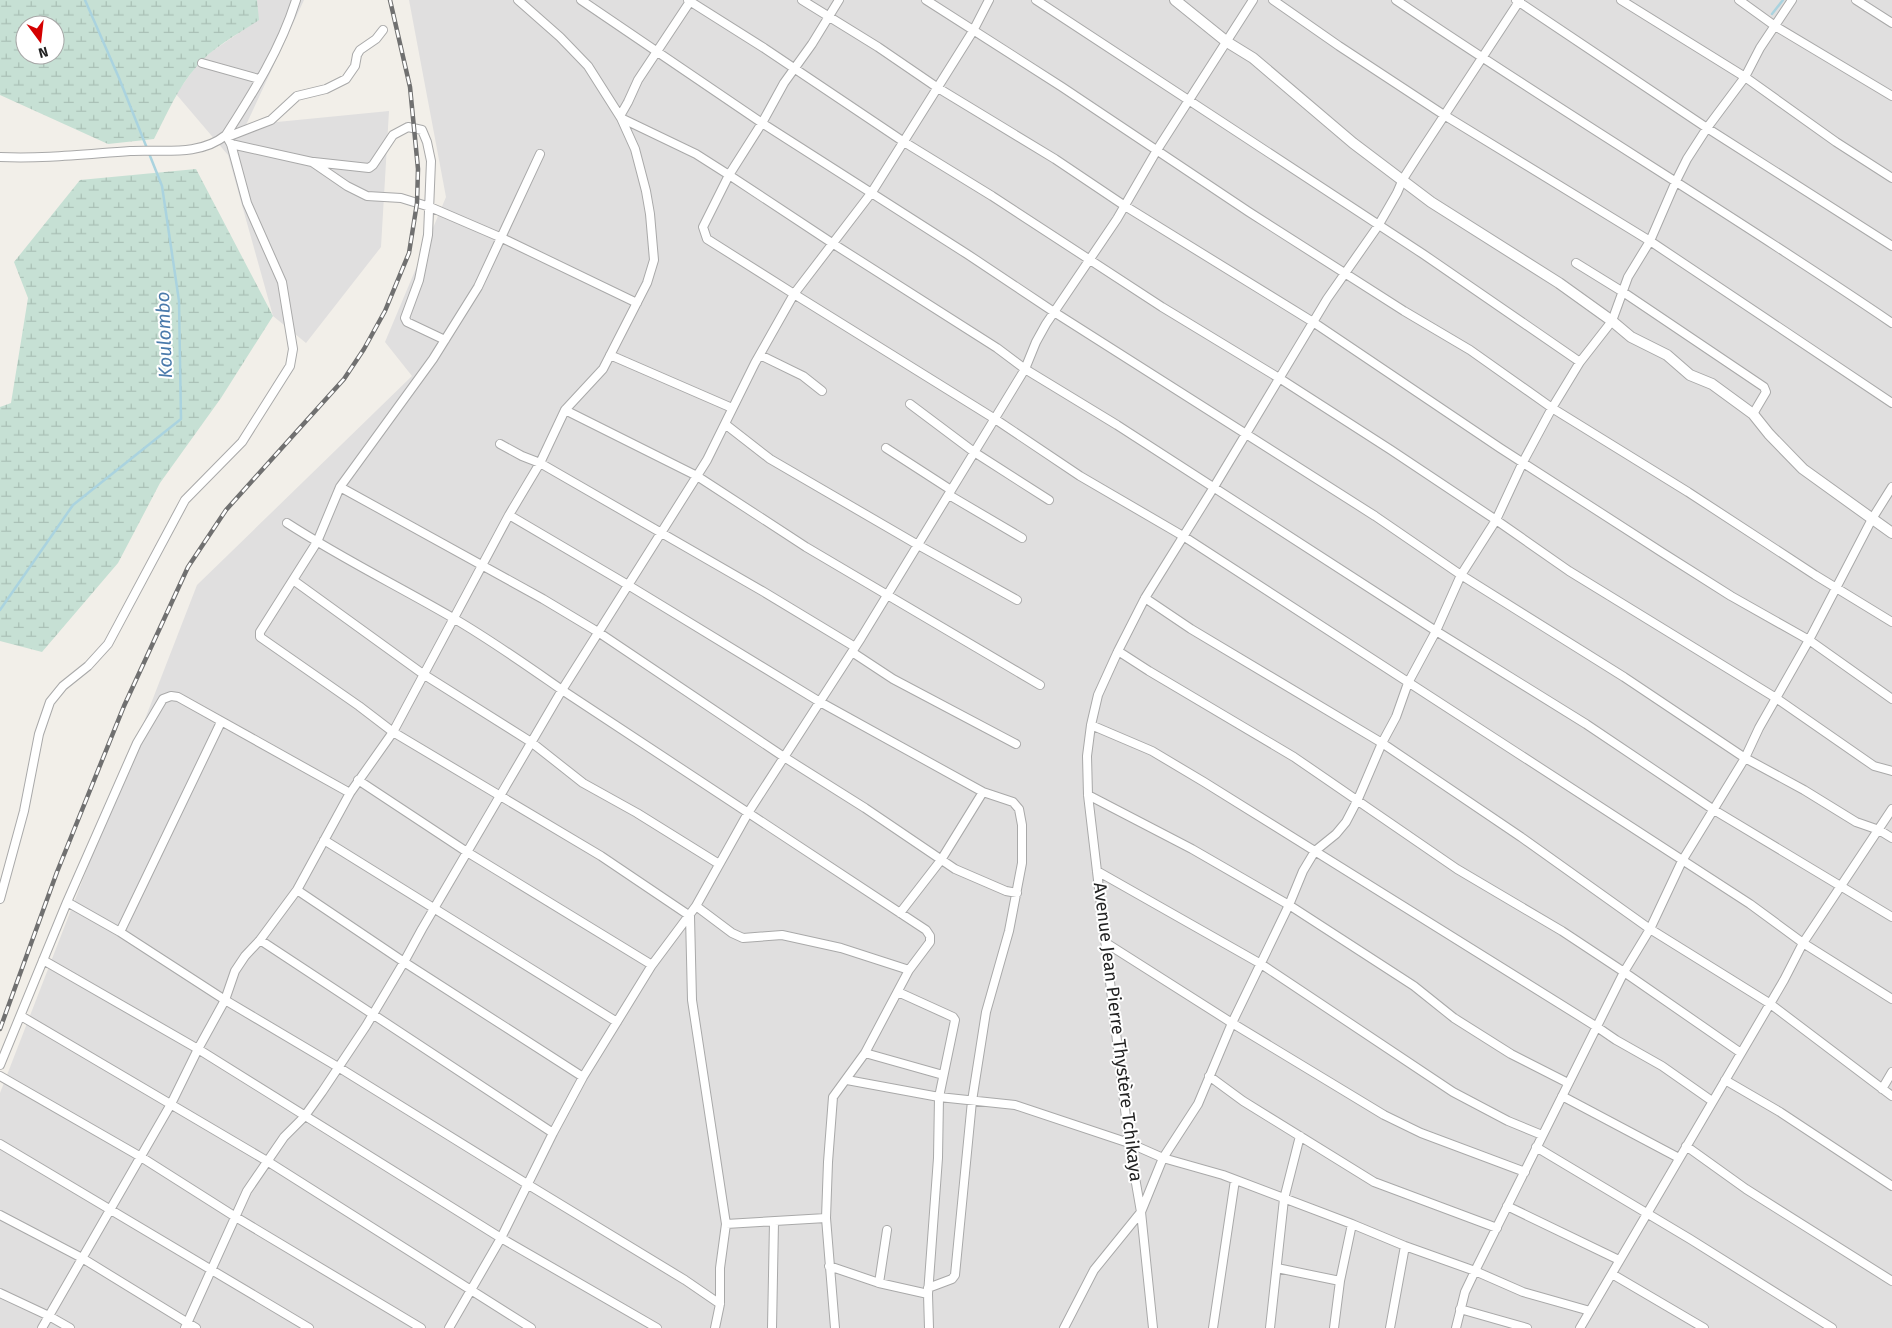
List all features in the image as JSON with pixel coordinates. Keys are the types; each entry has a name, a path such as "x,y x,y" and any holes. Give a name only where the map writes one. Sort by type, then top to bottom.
{"street":[{"path":"0,899 24,810 39,734 50,702 63,686 88,666 108,644 185,500 242,442 290,366 293,348 282,282 248,204 228,139 282,38 296,0"},
{"path":"580,0 762,123 872,192 1054,312 1375,516 1461,575 1624,677 1745,758 1804,790 1856,822 1879,830 1892,838"},
{"path":"620,117 638,80 690,0 796,68 904,142 1162,307 1279,378 1496,520 1569,571 1776,698 1874,766 1892,771"},
{"path":"802,0 1125,206 1313,322 1523,462 1731,596 1809,640 1892,699"},
{"path":"839,0 796,68 784,83 762,123 729,175 706,221 704,232 707,239 995,419 1080,476 1183,536 1750,904 1803,943 1892,999"},
{"path":"926,0 1345,273 1470,350 1552,408 1892,622"},
{"path":"186,1325 247,1191 284,1138 304,1116 372,1015 562,690 707,460 732,408 794,294 872,192 973,31 989,0"},
{"path":"1036,0 1523,321 1580,362"},
{"path":"1175,0 1227,42 1253,58 1353,143 1431,202 1510,251 1612,321 1630,337 1667,355 1690,374 1712,384 1753,414 1769,434 1803,469 1892,533"},
{"path":"449,1328 469,1290 501,1238 526,1184 583,1077 652,965 690,916 748,813 854,649 1025,370 1036,342 1054,312 1091,260 1157,150 1253,0"},
{"path":"1273,0 1444,115 1650,241 1892,403"},
{"path":"1396,0 1481,58 1676,181 1892,323"},
{"path":"1621,0 1745,77 1836,142 1892,178"},
{"path":"1739,0 1775,26 1892,96"},
{"path":"1064,1328 1094,1270 1141,1212 1163,1158 1198,1104 1232,1023 1289,905 1303,871 1316,851 1336,834 1346,822 1396,717 1408,683 1436,631 1461,575 1496,520 1523,462 1552,408 1580,362 1612,321 1628,277 1650,241 1676,181 1707,128 1745,77 1760,48 1792,0"},
{"path":"1856,0 1892,23"},
{"path":"42,1328 171,1104 225,1000 235,971 244,956 260,940 297,890 350,793 393,732 509,515 540,463 565,410 596,378 610,355 646,283 654,260 650,214 635,149 620,117 588,66 523,1"},
{"path":"1518,1 1707,128 1892,246"},
{"name":"Avenue Jean Pierre Thystère Tchikaya","path":"1153,1328 1141,1212 1129,1143 1088,795 1090,725 1098,695 1145,598 1313,322 1378,226 1397,193 1402,179 1518,1"},
{"path":"0,157 183,150 206,146 228,139 271,120 297,96 326,89 346,79 355,66 360,50 376,39 383,30"},
{"path":"202,63 259,79"},
{"path":"620,117 696,154 997,348 1025,370 1214,487 1436,631 1586,724 1714,810 1892,917"},
{"path":"228,139 312,162 369,168 393,135 408,127 422,130 431,161 428,235 419,280 406,320 445,340"},
{"path":"540,154 478,287 445,340 340,487 316,542 260,632 260,637 393,732 601,856 690,916"},
{"path":"312,162 347,186 367,196 401,198 430,207 502,238 637,303"},
{"path":"1576,263 1623,292 1764,387 1766,392 1753,414"},
{"path":"610,355 732,408"},
{"path":"760,355 803,376 822,391"},
{"path":"910,404 974,452 1049,500"},
{"path":"565,410 697,476 806,547 1040,685"},
{"path":"725,424 770,459 1017,600"},
{"path":"500,444 540,463 764,592 854,649 893,679 1016,744"},
{"path":"886,448 1022,538"},
{"path":"340,487 543,599 598,632 955,869 982,882 1017,893"},
{"path":"1456,1328 1465,1292 1624,972 1650,929 1682,861 1745,758 1759,728 1809,640 1872,519 1892,487"},
{"path":"509,515 820,702 983,792 1013,802 1019,809 1022,825 1022,863 1008,931 986,1012 972,1101 955,1275 952,1279 928,1291 879,1283 829,1266"},
{"path":"287,523 316,542 454,618 509,653 926,930 930,936 930,942 908,970 866,1053 833,1098 826,1218 835,1328"},
{"path":"293,580 423,674 531,742 583,782 719,864"},
{"path":"1145,598 1191,629 1382,743 1521,837 1650,929 1769,1004 1892,1096"},
{"path":"1118,651 1294,757 1358,799 1457,869 1562,931 1741,1053"},
{"path":"0,1065 67,902 136,743 163,699 174,695 350,793"},
{"path":"120,932 221,722"},
{"path":"1090,725 1152,751 1316,851 1616,1040 1662,1066 1712,1101"},
{"path":"358,780 467,852 652,965"},
{"path":"900,913 941,860 983,792"},
{"path":"1088,795 1192,849 1289,905 1414,986 1454,1018 1511,1054 1568,1083"},
{"path":"1580,1328 1803,943 1892,808"},
{"path":"324,840 617,1022"},
{"path":"1097,871 1261,964 1453,1092 1508,1121 1542,1134"},
{"path":"297,890 404,962 583,1077"},
{"path":"67,902 120,932 225,1000 338,1067 685,1280 720,1304"},
{"path":"696,906 743,938 782,935 841,948 908,970"},
{"path":"690,916 692,1000 726,1224 720,1268 720,1304 715,1328"},
{"path":"260,940 553,1133"},
{"path":"1106,942 1232,1023 1384,1115 1421,1133 1525,1172"},
{"path":"43,960 198,1049 501,1238 657,1328"},
{"path":"898,992 953,1017 954,1024 940,1097 938,1158 928,1291 929,1328"},
{"path":"21,1016 268,1162 531,1328"},
{"path":"866,1053 944,1075"},
{"path":"1882,1089 1892,1072"},
{"path":"0,1076 141,1157 234,1216 421,1328"},
{"path":"1209,1076 1243,1101 1374,1182 1497,1228"},
{"path":"847,1080 940,1097 1015,1106 1129,1143 1163,1158 1235,1180 1475,1271 1523,1292 1590,1311"},
{"path":"1724,1080 1780,1112 1892,1186"},
{"path":"1562,1096 1679,1158"},
{"path":"1270,1328 1284,1199 1300,1136"},
{"path":"0,1144 309,1328"},
{"path":"1686,1146 1746,1189 1892,1282"},
{"path":"1536,1147 1690,1239 1832,1328"},
{"path":"1213,1328 1235,1180"},
{"path":"1507,1206 1619,1260"},
{"path":"0,1215 82,1258 186,1325 196,1328"},
{"path":"726,1224 826,1218"},
{"path":"772,1328 774,1222"},
{"path":"1334,1328 1340,1281 1352,1224"},
{"path":"879,1283 887,1230"},
{"path":"1390,1328 1405,1246"},
{"path":"1277,1268 1340,1281"},
{"path":"1612,1274 1704,1328"},
{"path":"0,1293 70,1328"},
{"path":"1460,1309 1527,1328"}],"shaded area":[{"path":"257,0 304,0 246,125 389,111 381,247 306,343 273,316 228,155 176,94 197,65 211,52 258,20"},
{"path":"409,0 1892,0 1892,1328 0,1328 0,1093 197,585 412,376 385,342 446,197"}],"green space":[{"path":"0,0 257,0 259,20 203,59 178,92 154,139 108,144 0,95"},
{"path":"196,169 273,316 221,398 160,483 118,563 42,652 0,641 0,407 11,403 28,298 14,262 80,180"}],"waterway":[{"name":"Koulombo","path":"0,610 73,505 181,419 179,301 162,186 119,78 85,0"},
{"path":"1772,14 1783,0"}],"railway":[{"path":"0,1029 57,872 124,706 188,567 226,510 344,379 364,349 385,311 409,253 417,203 418,169 410,87 390,0"}]}
